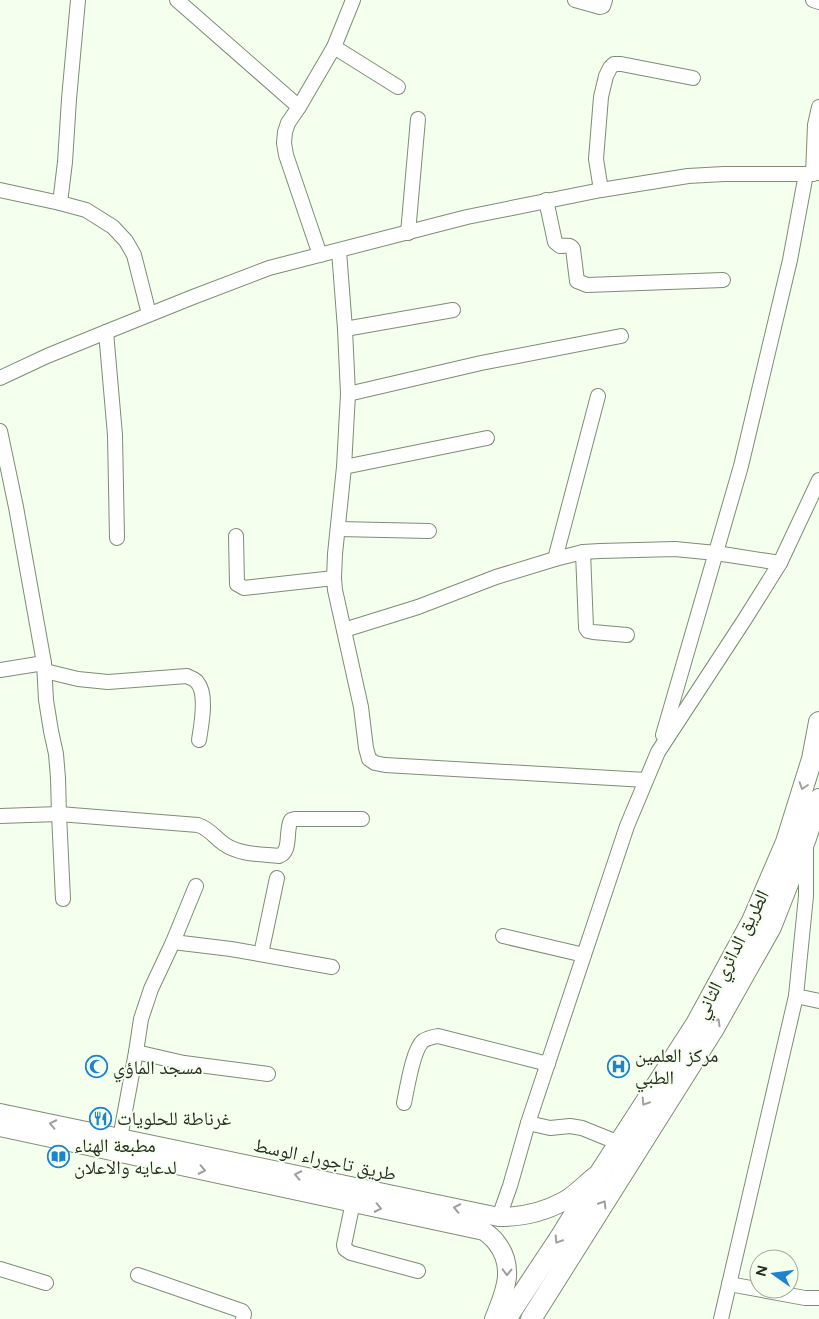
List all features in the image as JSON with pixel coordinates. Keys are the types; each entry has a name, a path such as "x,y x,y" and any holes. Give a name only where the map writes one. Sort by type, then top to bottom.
{"highway":[{"name":"الطريق الدائري الثاني","path":"506,1319 696,1024 752,921 786,842 812,759 819,722"},
{"name":"الطريق الدائري الثاني","path":"530,1319 707,1038 771,927 806,838 819,799"}],"main road":[{"name":"طريق تاجوراء الوسط","path":"5,1121 120,1138 499,1217 529,1214 565,1201 601,1170"},
{"name":"طريق تاجوراء الوسط","path":"5,1121 484,1231 496,1242 506,1258 508,1266 503,1297 494,1319"}],"street":[{"path":"60,203 66,162 69,99 78,0"},
{"path":"176,0 299,107"},
{"path":"320,255 286,155 284,144 285,132 288,123 334,47 353,0"},
{"path":"575,0 600,7 603,6 605,0"},
{"path":"812,0 819,2"},
{"path":"334,47 398,87"},
{"path":"601,190 596,160 601,97 610,68 614,64 621,64 693,78"},
{"path":"499,1217 528,1123 627,826 658,752 716,553 741,466 783,288 813,174 815,126 819,107"},
{"path":"408,232 418,119"},
{"path":"0,378 47,356 149,314 269,268 467,217 546,200 688,176 813,174"},
{"path":"0,190 86,210 113,227 126,241 134,255 149,314"},
{"path":"546,200 553,239 557,245 569,245 573,249 577,281 581,283 722,280"},
{"path":"339,250 348,394 344,468 334,578 338,609 360,707 369,759 375,763 395,766 646,780"},
{"path":"345,330 453,310"},
{"path":"106,332 115,435 117,538"},
{"path":"348,394 481,363 621,336"},
{"path":"554,559 598,396"},
{"path":"0,431 16,507 44,667 46,700 56,754 64,899"},
{"path":"344,468 486,438"},
{"path":"658,752 780,563 819,480"},
{"path":"338,529 429,531"},
{"path":"236,536 237,584 244,588 334,578"},
{"path":"344,630 418,607 496,577 583,552 675,549 780,563"},
{"path":"583,552 584,625 588,631 627,635"},
{"path":"0,670 44,667 78,679 108,682 187,676 197,681 202,691 202,716 198,740"},
{"path":"0,816 59,814 198,825 206,828 225,845 236,850 279,856 286,852 287,829 291,820 362,819"},
{"path":"721,1319 796,996 806,896 806,838"},
{"path":"261,954 277,878"},
{"path":"120,1138 141,1019 151,989 196,886"},
{"path":"503,936 584,955"},
{"path":"173,942 261,954 332,967"},
{"path":"796,996 819,1001"},
{"path":"404,1103 419,1046 424,1040 438,1036 548,1064"},
{"path":"136,1052 184,1063 268,1074"},
{"path":"528,1123 550,1128 570,1126 582,1128 619,1143"},
{"path":"353,1202 344,1245 345,1249 351,1253 418,1270"},
{"path":"0,1269 46,1283"},
{"path":"138,1276 242,1311 244,1314 243,1319"},
{"path":"729,1284 805,1298 819,1298"}],"place":[{"name":"مركز العلمين الطبي","path":"619,1066"},
{"name":"مسجد الماؤي","path":"97,1067"},
{"name":"غرناطة للحلويات","path":"101,1118"},
{"name":"مطبعة الهناء لدعايه والاعلان","path":"58,1156"}]}
